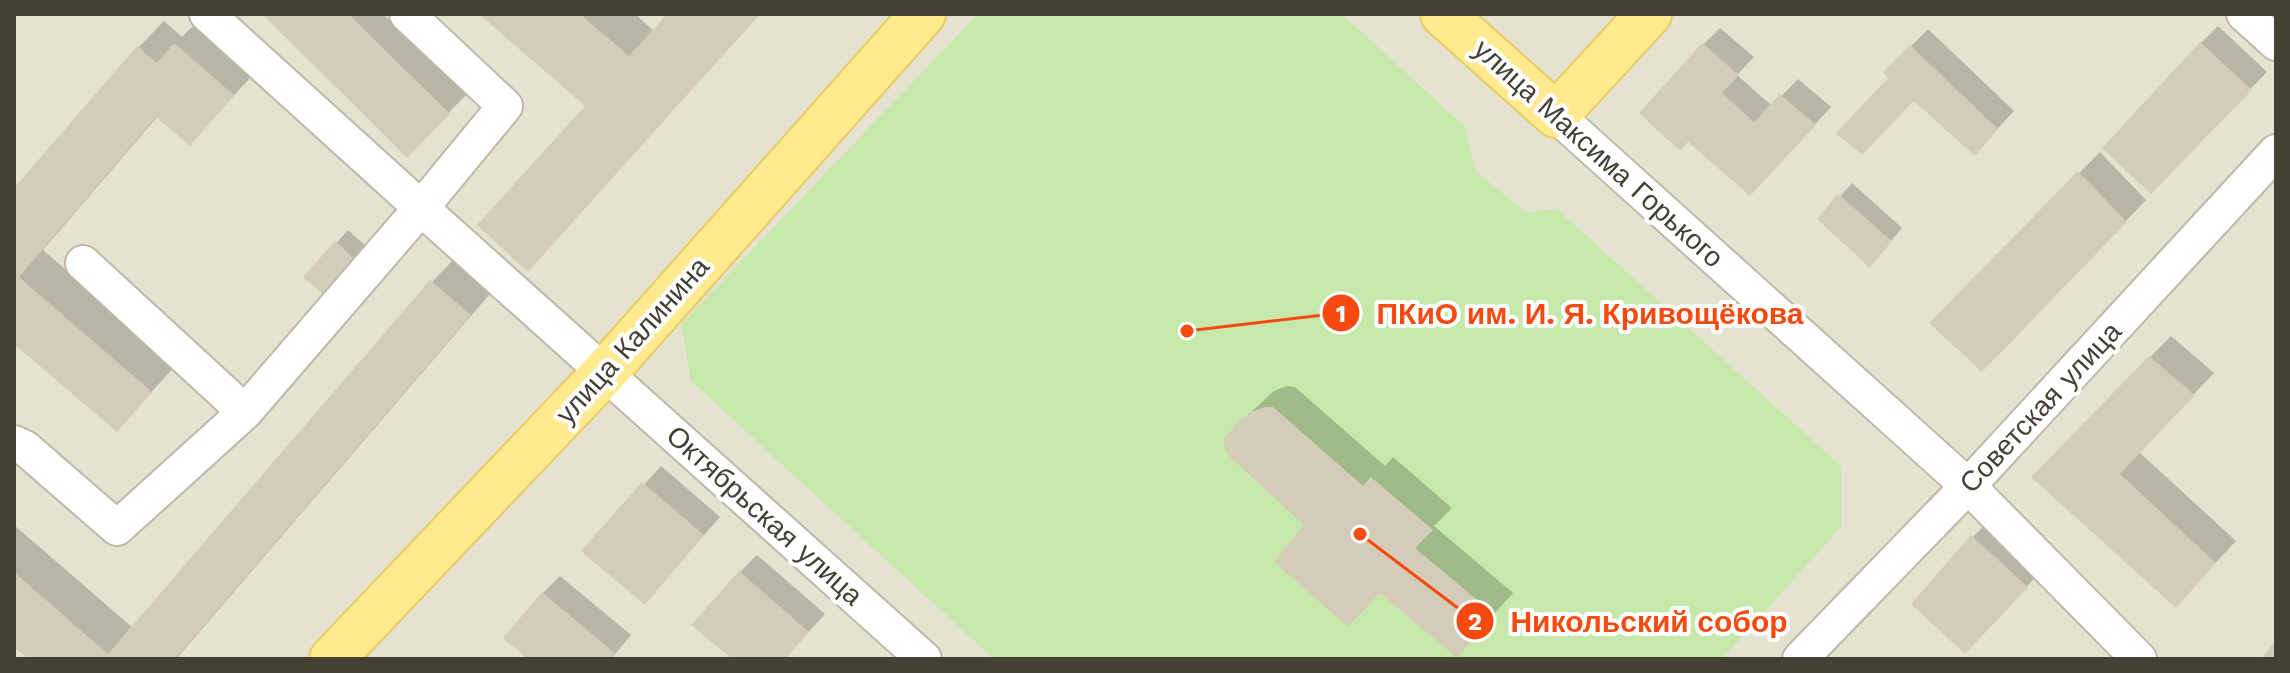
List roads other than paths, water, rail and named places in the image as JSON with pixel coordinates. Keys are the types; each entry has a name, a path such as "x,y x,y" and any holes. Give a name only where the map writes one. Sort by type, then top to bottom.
{"main road":[{"name":"улица Калинина","path":"332,659 606,371 923,14"},
{"name":"улица Максима Горького","path":"1443,14 1556,115"},
{"path":"1556,115 1649,14"}],"street":[{"name":"Октябрьская улица","path":"207,14 924,659"},
{"path":"14,443 25,448 117,528 245,412 505,106 407,14"},
{"path":"2244,14 2276,43"},
{"name":"улица Максима Горького","path":"1556,115 1968,486 2139,659"},
{"name":"Советская улица","path":"1800,659 1968,486 2276,152"},
{"path":"83,263 245,412"}],"place":[{"name":"ПКиО им. И. Я. Кривощёкова","path":"1187,331"},
{"name":"Никольский собор","path":"1360,534"}]}
